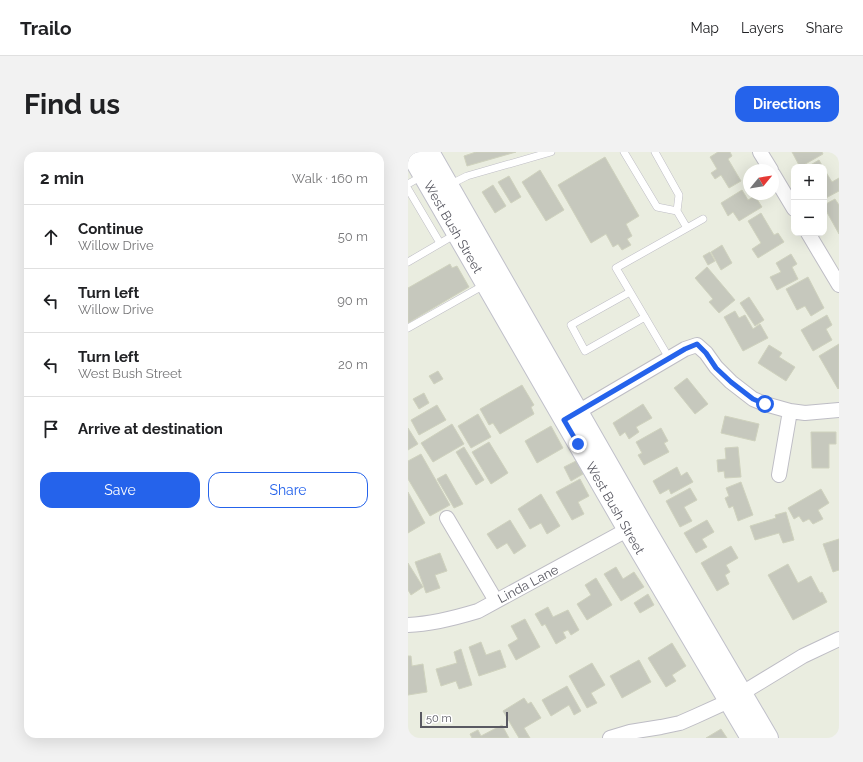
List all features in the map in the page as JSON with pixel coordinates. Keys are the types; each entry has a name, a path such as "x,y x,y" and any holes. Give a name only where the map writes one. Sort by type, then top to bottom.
{"main road":[{"name":"West Bush Street","path":"410,152 426,170 459,232 493,279 735,697 768,738"},
{"name":"West Bush Street","path":"426,170 448,185 459,232"},
{"name":"West Bush Street","path":"735,697 751,738"}],"street":[{"path":"760,152 767,164"},
{"path":"779,184 791,204"},
{"path":"810,236 839,285"},
{"path":"571,416 669,358 697,344 706,353 716,368 731,382 748,395 765,404 790,411 805,413 839,410"},
{"path":"778,476 790,411"},
{"path":"447,518 496,602"},
{"name":"Linda Lane","path":"408,625 454,619 478,611 635,526"},
{"path":"610,738 630,732 680,722 735,697 803,656 839,639"}],"lane":[{"path":"448,185 467,176 551,152"},
{"path":"624,152 657,207 677,211"},
{"path":"655,152 679,195 677,211 687,228"},
{"path":"408,189 459,232 408,262"},
{"path":"669,358 616,268 703,219"},
{"path":"408,328 493,279"},
{"path":"630,292 571,325 585,351 645,317"}],"building":[{"path":"476,152 516,152 467,166 464,156"},
{"path":"718,152 730,152 732,156 728,159 741,181 729,188 721,175 715,179 711,173 717,169 710,157"},
{"path":"792,152 822,152 823,154 805,164 798,164"},
{"path":"605,157 639,216 626,224 632,236 627,239 631,245 622,250 618,244 613,247 606,234 591,243 558,185"},
{"path":"819,160 821,164 812,164"},
{"path":"540,170 564,210 546,221 522,182"},
{"path":"827,174 832,182 839,178 839,191 827,197"},
{"path":"509,176 521,197 511,203 498,182"},
{"path":"493,185 506,206 495,213 482,192"},
{"path":"742,190 743,200 758,200 762,207 739,221 733,212 728,216 721,203"},
{"path":"835,199 839,205 839,234 827,212 827,203"},
{"path":"761,213 774,235 778,233 784,242 758,258 752,249 761,243 748,221"},
{"path":"722,245 732,263 721,270 711,252"},
{"path":"710,252 715,261 708,265 703,256"},
{"path":"791,254 797,264 792,267 798,279 777,290 770,277 781,272 776,263"},
{"path":"450,264 452,268 457,266 469,287 408,323 408,288"},
{"path":"707,267 735,300 719,313 709,302 713,299 695,278"},
{"path":"808,277 824,308 811,316 805,306 797,310 786,289"},
{"path":"749,297 764,320 755,326 740,303"},
{"path":"735,311 739,318 745,315 753,329 760,324 768,338 743,351 724,317"},
{"path":"827,315 832,325 826,329 832,340 813,351 801,330"},
{"path":"839,344 839,388 838,389 819,356"},
{"path":"769,345 782,353 779,357 795,367 786,381 758,363"},
{"path":"438,371 443,379 434,384 429,376"},
{"path":"687,378 708,404 695,414 674,388"},
{"path":"522,385 534,405 531,407 534,414 500,434 493,423 489,425 480,409"},
{"path":"424,393 429,403 419,409 413,399"},
{"path":"643,404 652,418 636,427 639,432 629,439 625,432 620,436 613,423"},
{"path":"437,405 446,420 419,435 411,420"},
{"path":"478,414 491,437 471,448 458,426"},
{"path":"725,416 759,424 755,441 721,433"},
{"path":"452,424 464,444 433,462 421,443"},
{"path":"551,426 563,448 537,463 525,441"},
{"path":"408,428 418,444 408,450"},
{"path":"661,428 668,441 664,443 669,452 644,465 638,455 642,453 636,442"},
{"path":"811,432 836,432 836,444 829,444 829,468 812,468"},
{"path":"489,442 508,473 491,484 472,452"},
{"path":"464,447 484,480 476,485 456,452"},
{"path":"738,447 741,477 725,478 724,471 718,472 717,460 726,459 725,448"},
{"path":"421,454 450,505 430,516 408,479 408,461"},
{"path":"576,461 583,474 571,481 564,467"},
{"path":"677,467 681,476 687,472 693,482 671,494 669,489 660,494 653,481"},
{"path":"446,474 463,504 454,508 437,479"},
{"path":"580,479 589,496 578,502 584,514 572,520 556,492"},
{"path":"741,482 753,515 738,521 733,506 729,508 725,498 729,496 726,488"},
{"path":"690,488 697,500 684,507 692,521 680,527 666,501"},
{"path":"821,489 829,503 818,510 823,519 813,524 809,519 803,522 799,516 794,519 788,508"},
{"path":"408,492 425,523 408,533"},
{"path":"541,494 560,526 547,534 541,523 530,529 518,509"},
{"path":"786,512 794,540 783,543 779,533 755,540 750,526 776,518 775,515"},
{"path":"510,520 526,546 514,554 507,543 497,549 487,534"},
{"path":"707,520 714,532 702,539 707,547 696,553 684,533"},
{"path":"839,539 839,570 833,572 823,544"},
{"path":"731,546 738,558 726,565 730,572 725,575 729,584 717,591 701,563"},
{"path":"440,553 447,571 435,575 440,588 426,593 415,562"},
{"path":"408,563 423,587 411,595 408,590"},
{"path":"788,564 798,583 811,576 820,593 822,592 827,602 793,620 768,575"},
{"path":"616,567 623,579 634,572 644,587 621,601 604,574"},
{"path":"596,578 612,605 587,620 577,604 591,595 585,585"},
{"path":"648,594 654,605 640,613 634,603"},
{"path":"548,607 553,617 568,610 579,630 571,635 568,630 563,632 566,638 556,644 545,624 542,626 535,614"},
{"path":"525,619 540,647 516,660 508,645 518,639 511,626"},
{"path":"481,642 486,655 500,650 506,667 479,676 469,647"},
{"path":"672,643 686,666 672,675 676,681 666,687 648,658"},
{"path":"461,649 472,685 459,689 456,681 441,686 436,669 457,663 454,652"},
{"path":"408,656 411,656 412,666 423,664 427,692 408,695"},
{"path":"639,660 651,682 622,698 610,676"},
{"path":"592,663 605,685 591,693 597,703 587,708 569,676"},
{"path":"567,686 581,711 574,715 569,705 551,716 542,700"},
{"path":"524,698 528,704 531,702 541,718 524,728 530,738 519,738 503,711"},
{"path":"502,725 509,738 472,738 470,734 478,730 481,736"},
{"path":"721,729 727,738 706,738"}],"route":[{"path":"578,444 564,420 685,349 697,344 706,353 716,368 731,382 753,399 765,404"}]}
